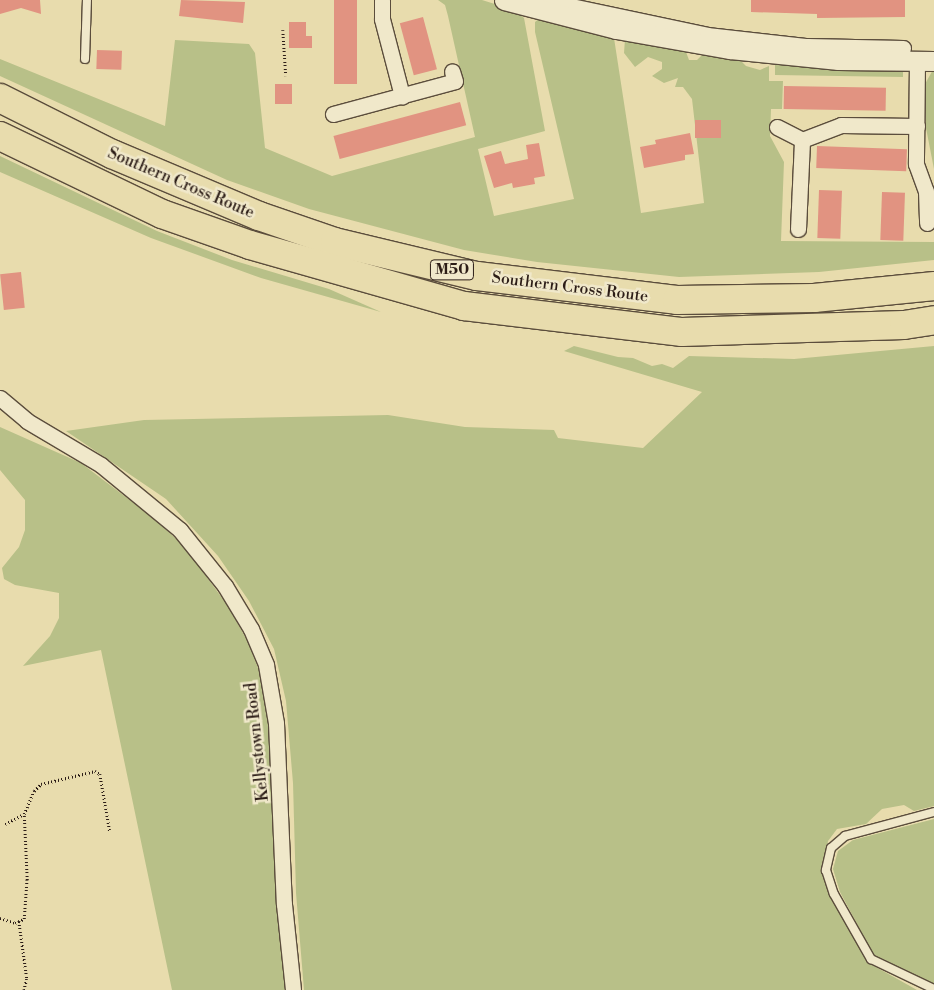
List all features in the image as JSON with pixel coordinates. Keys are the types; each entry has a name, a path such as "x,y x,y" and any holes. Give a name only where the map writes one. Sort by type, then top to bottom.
{"highway":[{"name":"Southern Cross Route","path":"0,98 112,154 259,216 335,242 477,276 584,291 706,300 814,298 934,286"},
{"name":"Southern Cross Route","path":"0,136 162,214 250,245 464,306 682,332 904,325 934,320"}],"street":[{"path":"382,0 382,19 402,96"},
{"path":"543,0 567,12"},
{"path":"509,1 635,28 706,40 772,49 925,61 917,126 916,164 926,191 927,223"},
{"path":"838,54 903,48"},
{"path":"333,114 455,82 452,71"},
{"path":"777,127 802,140 841,125 917,126"},
{"path":"798,228 802,140"},
{"name":"Kellystown Road","path":"0,398 27,421 101,465 180,530 225,586 251,629 266,665 276,723 284,904 293,990"}],"lane":[{"path":"85,59 87,0"},
{"path":"934,812 845,836 831,848 826,870 834,894 870,959 934,990"}],"path":[{"path":"283,30 286,76"},
{"path":"0,918 6,922 19,921 24,918 26,907 24,814 34,791 41,784 95,771 100,774 110,832"},
{"path":"5,824 24,814"},
{"path":"19,921 28,979 24,990"}],"green space":[{"path":"438,0 482,0 514,10 524,18 545,131 478,149 494,216 574,199 535,32 535,22 540,18 614,38 641,213 704,203 692,99 683,87 675,87 678,78 664,83 652,76 662,69 662,62 648,57 635,67 624,53 625,39 686,52 689,60 697,60 703,54 738,58 746,66 760,70 769,66 769,81 783,81 782,109 771,109 770,136 784,162 781,241 934,242 934,260 819,272 679,277 537,262 464,250 309,209 227,180 0,76 0,59 165,126 175,40 249,44 255,53 265,148 332,176 475,137 448,16 445,5"},
{"path":"775,61 903,69 903,77 775,75"},
{"path":"934,68 934,169 926,128 925,84"},
{"path":"0,156 157,231 232,260 329,289 381,312 261,278 151,238 0,172"},
{"path":"574,346 618,357 633,358 652,366 662,364 673,368 689,356 794,359 934,346 934,806 914,811 904,805 882,809 866,824 837,829 828,841 823,873 825,884 867,962 917,990 304,990 296,893 293,783 286,701 274,649 249,601 218,556 166,499 66,431 144,420 388,415 465,427 554,430 558,438 643,448 702,392 564,351"},
{"path":"0,427 81,463 152,517 184,546 228,606 248,642 263,681 271,739 285,990 172,990 101,650 23,666 50,636 59,618 59,593 15,585 4,579 2,568 19,547 25,530 25,500 0,470"},
{"path":"934,819 934,987 874,956 840,892 833,869 838,851 853,840"}],"building":[{"path":"0,0 40,0 41,14 21,8 0,14"},
{"path":"181,0 245,2 243,23 179,16"},
{"path":"334,0 357,0 357,84 334,84"},
{"path":"751,0 905,0 905,17 817,18 817,14 751,12"},
{"path":"423,17 437,69 414,75 400,23"},
{"path":"289,22 306,22 306,36 312,36 312,48 289,48"},
{"path":"97,50 122,51 121,70 96,69"},
{"path":"275,84 292,84 292,104 275,104"},
{"path":"784,86 886,88 886,111 784,109"},
{"path":"460,102 466,125 340,159 333,136"},
{"path":"695,120 721,120 721,138 695,138"},
{"path":"690,133 694,154 685,155 685,160 644,168 640,147 656,144 655,140"},
{"path":"539,143 545,176 534,178 535,184 513,188 512,183 494,188 484,156 501,151 505,164 528,159 526,145"},
{"path":"817,146 907,149 906,171 816,168"},
{"path":"819,190 842,191 840,239 817,238"},
{"path":"882,192 905,193 903,241 880,240"},
{"path":"21,272 25,308 4,310 0,274"}]}
